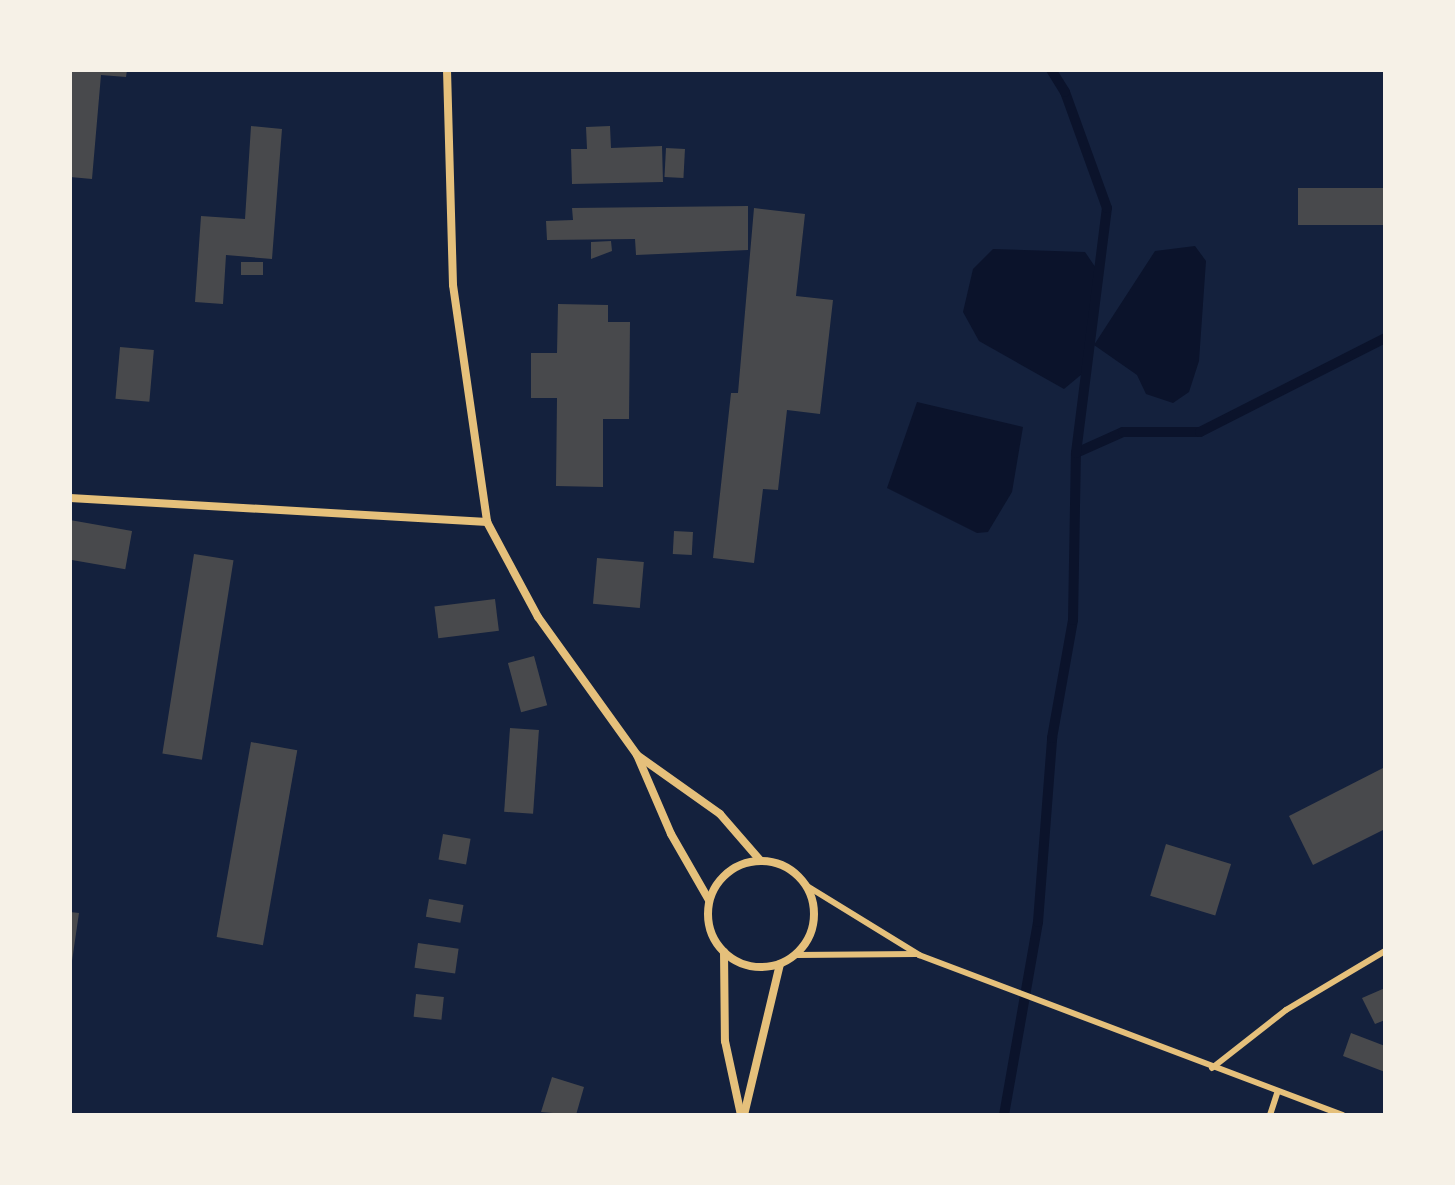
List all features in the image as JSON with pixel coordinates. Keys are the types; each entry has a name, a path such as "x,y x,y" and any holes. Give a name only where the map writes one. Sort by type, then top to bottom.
{"street":[{"path":"447,70 453,285 487,522 538,617 637,755 671,834 709,900 713,937 724,952 743,964 780,964 796,955 814,923 807,886 795,872 760,860 720,814 637,755"},
{"path":"70,498 487,522"},
{"path":"709,900 730,870 760,860"},
{"path":"724,952 725,1041 742,1115"},
{"path":"742,1115 780,964"}],"lane":[{"path":"807,886 919,955 987,981 1038,996 1212,1068 1343,1115"},
{"path":"1212,1068 1286,1010 1385,951"},
{"path":"796,955 919,955"},
{"path":"1270,1115 1278,1091"}],"water":[{"path":"1195,246 1206,261 1199,361 1189,392 1173,403 1146,394 1137,375 1094,345 1155,251"},
{"path":"993,249 1085,252 1100,274 1082,374 1064,389 979,341 963,312 973,269"},
{"path":"917,402 1023,427 1012,492 988,532 977,533 887,488"}],"building":[{"path":"70,70 127,70 126,77 101,75 92,179 70,177"},
{"path":"251,126 282,129 272,259 226,255 223,304 195,302 201,216 245,219"},
{"path":"610,126 611,148 662,146 663,182 572,184 571,149 587,149 586,127"},
{"path":"666,148 685,149 683,178 664,177"},
{"path":"1298,188 1385,188 1385,225 1298,225"},
{"path":"748,206 748,250 636,255 635,239 547,240 546,221 573,220 572,208"},
{"path":"754,208 805,214 796,296 833,300 820,414 787,410 778,490 763,489 754,563 713,558 731,393 738,393"},
{"path":"611,241 612,251 591,259 591,242"},
{"path":"241,262 263,262 263,275 241,275"},
{"path":"558,304 608,305 608,322 630,322 629,419 603,419 603,487 556,486 557,398 531,398 531,353 557,353"},
{"path":"120,347 154,350 149,402 115,399"},
{"path":"70,520 132,531 125,569 70,560"},
{"path":"674,531 693,532 692,555 673,554"},
{"path":"194,554 234,560 202,760 162,754"},
{"path":"597,558 644,562 640,608 593,604"},
{"path":"495,599 499,631 438,638 434,606"},
{"path":"534,656 547,705 521,712 508,663"},
{"path":"510,728 539,730 533,814 504,812"},
{"path":"251,742 297,750 263,945 217,937"},
{"path":"1385,767 1385,829 1313,865 1289,816"},
{"path":"443,834 471,839 466,864 438,860"},
{"path":"1166,844 1231,864 1215,916 1150,896"},
{"path":"429,899 463,905 460,923 426,917"},
{"path":"70,912 79,913 72,961 70,961"},
{"path":"418,943 459,949 455,973 415,968"},
{"path":"1385,988 1385,1020 1375,1024 1362,998"},
{"path":"416,994 444,997 441,1020 414,1017"},
{"path":"1351,1033 1385,1046 1385,1072 1343,1056"},
{"path":"552,1077 584,1087 576,1115 541,1112"}],"waterway":[{"path":"1004,1115 1038,922 1052,738 1073,620 1076,453 1107,208 1065,92 1051,70"},
{"path":"1076,453 1123,432 1200,432 1385,338"}]}
